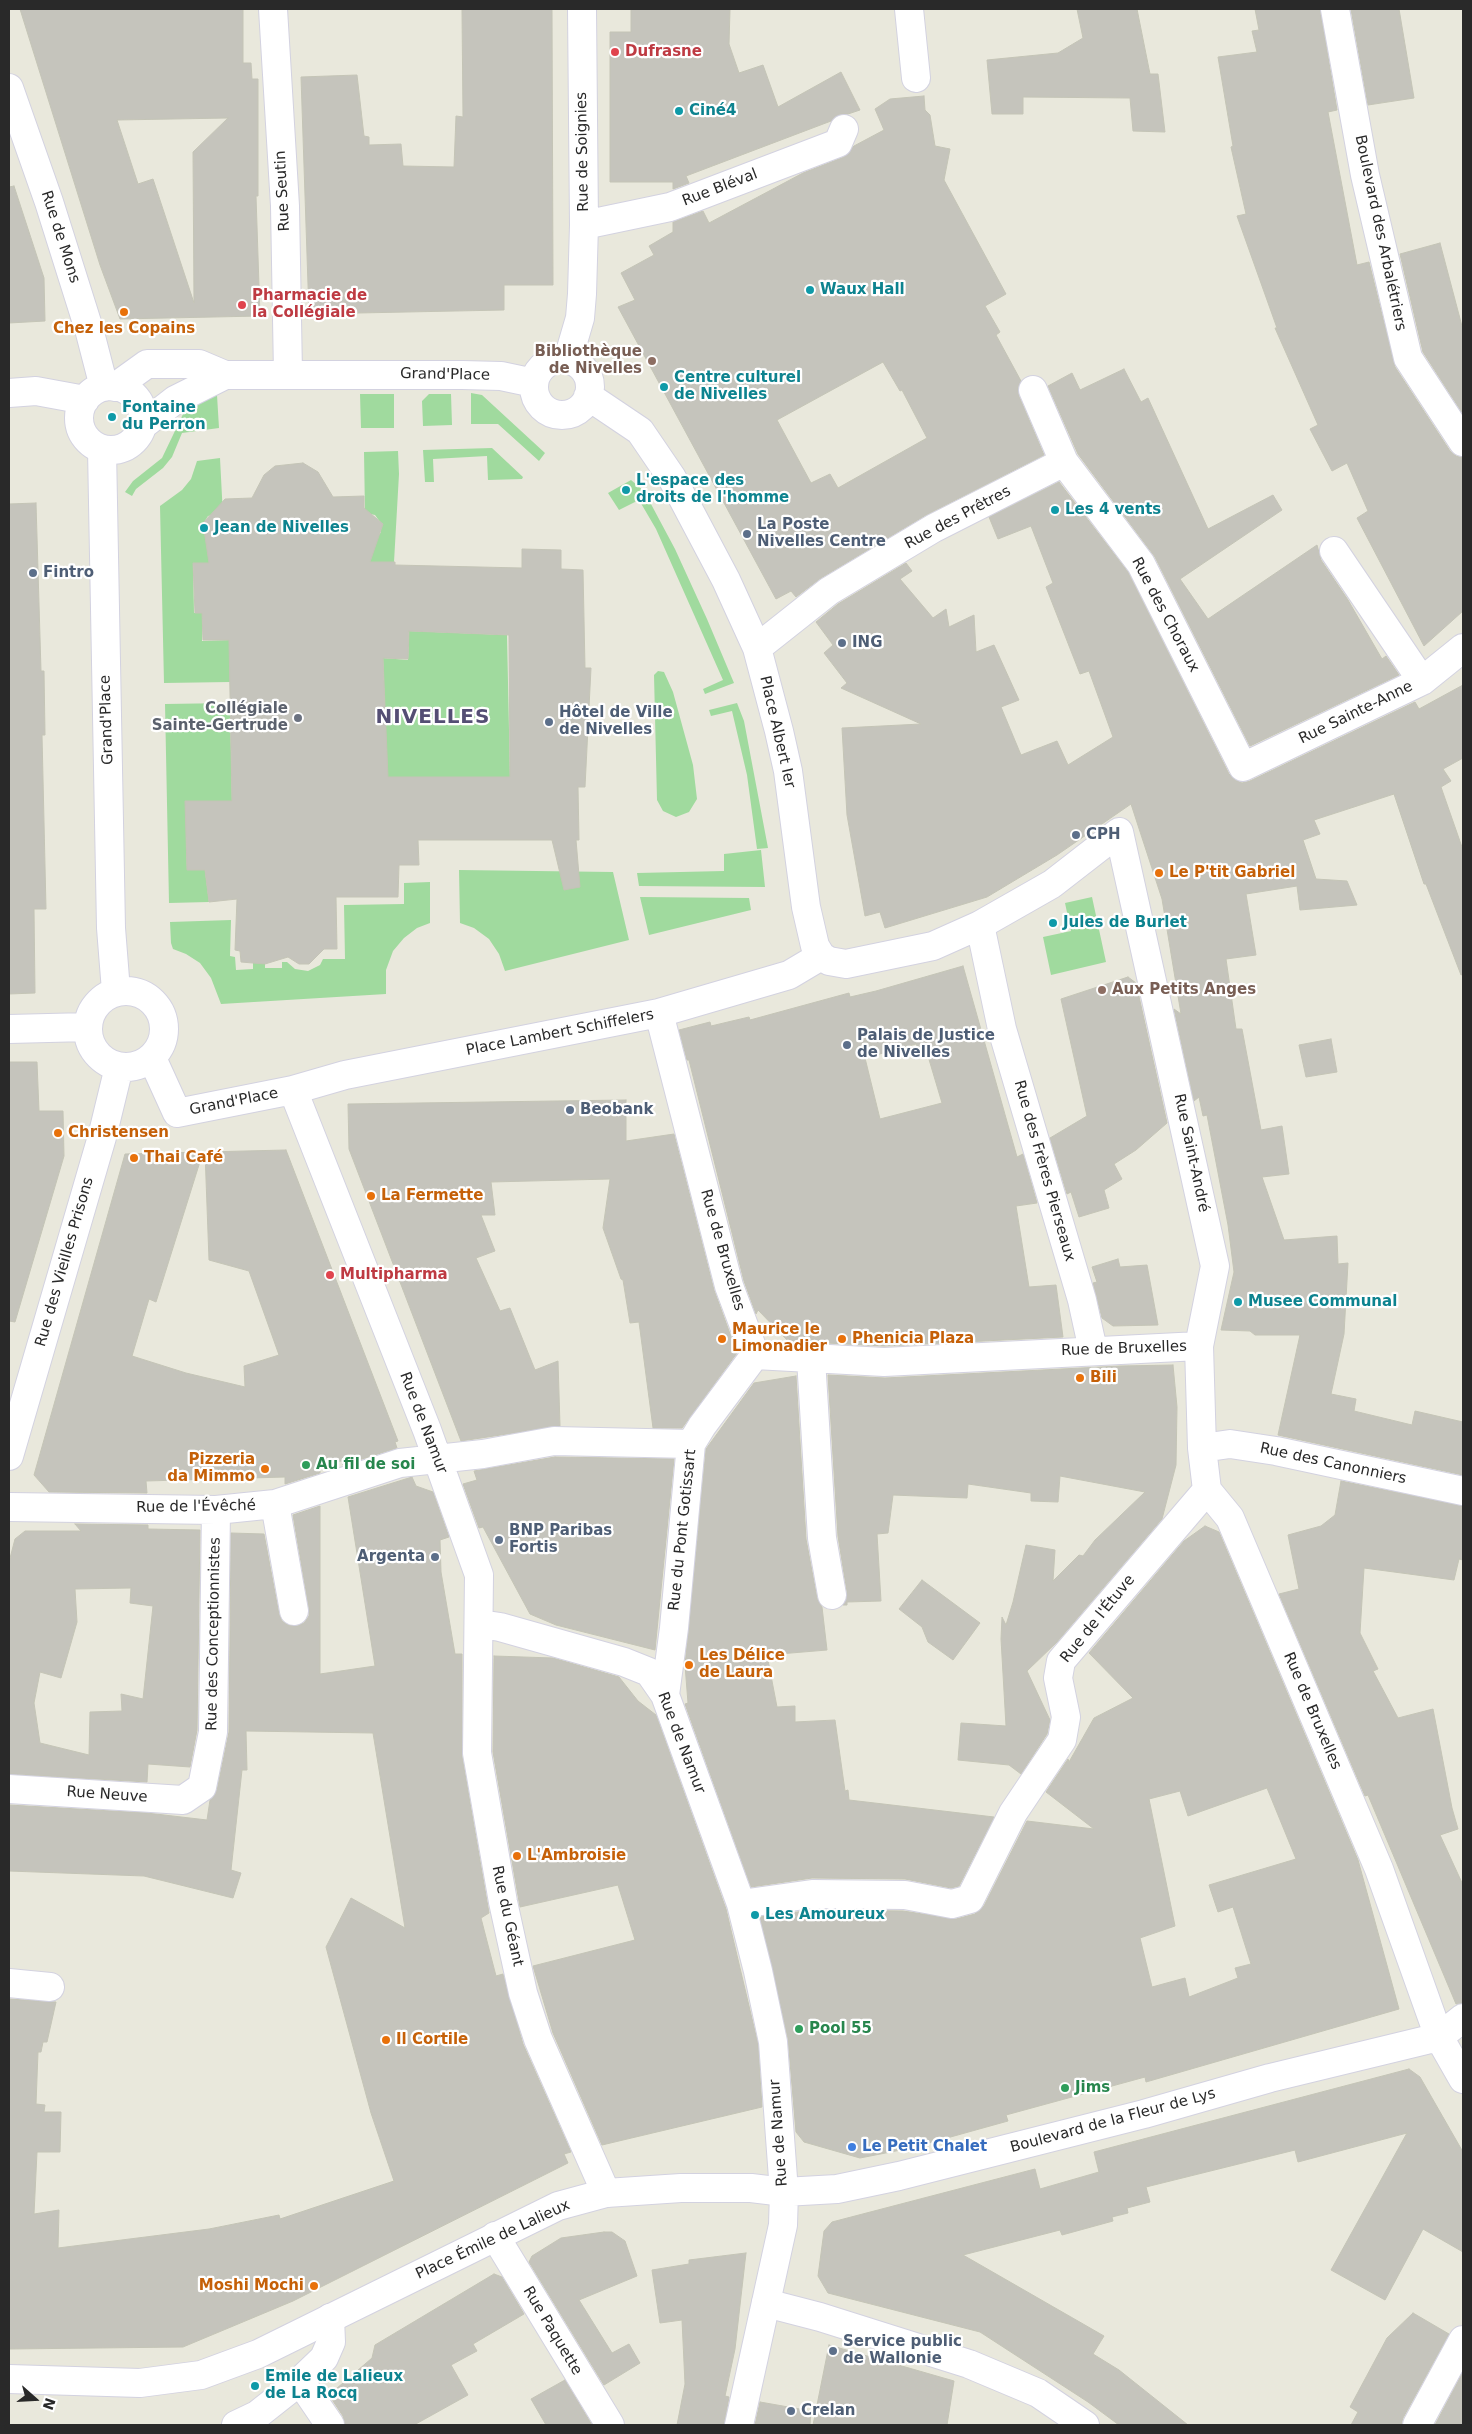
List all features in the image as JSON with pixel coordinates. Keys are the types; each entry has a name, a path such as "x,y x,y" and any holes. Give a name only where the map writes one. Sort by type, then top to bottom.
{"street":[{"name":"Rue Seutin","path":"274,9 285,206 288,374"},
{"name":"Rue de Soignies","path":"568,359 580,318 582,294 584,225 582,9"},
{"path":"909,9 916,78"},
{"name":"Boulevard des Arbalétriers","path":"1335,9 1365,175 1408,358 1463,442"},
{"name":"Rue de Mons","path":"9,88 55,220 89,329 102,391"},
{"name":"Rue Bléval","path":"584,225 670,207 838,143 844,129"},
{"path":"568,359 584,369 588,377 588,396 576,411 556,414 538,402 534,393 534,383 537,374 550,361 568,359"},
{"name":"Grand'Place","path":"102,391 148,364 199,364 225,375 501,376 534,383"},
{"name":"Grand'Place","path":"143,426 175,400 225,375"},
{"path":"9,393 126,390 140,405 143,426 131,443 123,448 113,450 102,449 91,443 84,434 80,423 81,410 102,391"},
{"name":"Rue des Choraux","path":"1033,390 1064,462 1141,564 1243,768"},
{"name":"Place Albert Ier","path":"588,396 640,430 672,478 726,580 757,648 780,731 788,771 806,907 815,946 821,956"},
{"name":"Grand'Place","path":"102,449 111,928 116,991"},
{"name":"Rue des Prêtres","path":"757,648 829,592 934,528 1064,462"},
{"path":"1334,551 1422,681"},
{"name":"Rue Sainte-Anne","path":"1243,768 1422,681 1463,648"},
{"name":"Rue Saint-André","path":"980,925 1052,884 1119,832 1216,1266 1199,1346"},
{"path":"821,956 829,961 846,964 885,957 933,946 980,925"},
{"name":"Rue des Frères Pierseaux","path":"980,925 1002,1029 1082,1300 1093,1350"},
{"name":"Place Lambert Schiffelers","path":"293,1090 345,1076 659,1013 788,975 821,956"},
{"path":"130,990 142,993 153,1000 161,1010 165,1022 164,1036 160,1048 152,1058 136,1066 119,1066 106,1062 96,1052 90,1040 88,1027 90,1015 96,1004 116,991 130,990"},
{"name":"Rue de Bruxelles","path":"659,1013 729,1286 755,1355 884,1362 1199,1346 1202,1448 1207,1490 1230,1518 1238,1536 1379,1869 1439,2037 1463,2078"},
{"path":"9,1029 88,1027"},
{"name":"Grand'Place","path":"152,1058 177,1113 293,1090"},
{"name":"Rue des Vieilles Prisons","path":"9,1456 102,1136 119,1066"},
{"name":"Rue de Namur","path":"293,1090 437,1458 479,1575 480,1624 500,1627 649,1672 665,1695 741,1904 773,2042 784,2192 783,2225 739,2425"},
{"name":"Rue du Pont Gotissart","path":"665,1695 674,1628 691,1444 702,1426 755,1355"},
{"path":"811,1359 822,1538 832,1595"},
{"name":"Rue de l'Évêché","path":"9,1507 216,1510 275,1504 400,1463 483,1454 554,1441 691,1444"},
{"name":"Rue des Canonniers","path":"1202,1448 1230,1444 1276,1451 1463,1491"},
{"name":"Rue de l'Étuve","path":"741,1904 812,1894 905,1895 952,1904 970,1899 1013,1814 1062,1740 1066,1717 1058,1678 1060,1661 1207,1490"},
{"path":"275,1504 294,1611"},
{"name":"Rue des Conceptionnistes","path":"202,1787 213,1732 216,1510"},
{"name":"Rue du Géant","path":"480,1624 477,1753 509,1929 523,1993 538,2038 606,2193"},
{"name":"Rue Neuve","path":"9,1789 183,1800 202,1787"},
{"path":"9,1983 50,1987"},
{"path":"1439,2037 1463,2018"},
{"name":"Boulevard de la Fleur de Lys","path":"784,2192 837,2189 899,2176 1144,2114 1270,2078 1439,2037"},
{"name":"Place Émile de Lalieux","path":"9,2379 140,2383 201,2374 258,2354 558,2206 606,2193 731,2188 784,2192"},
{"name":"Rue Paquette","path":"495,2236 610,2425"},
{"path":"766,2303 820,2317 970,2364 1038,2392 1085,2425"},
{"path":"236,2425 257,2415 300,2381 324,2358 331,2342 330,2318"},
{"path":"1417,2425 1463,2340"},
{"path":"300,2381 330,2425"}],"green space":[{"path":"471,393 482,395 545,453 539,461 498,424 471,424"},
{"path":"360,394 394,394 394,428 361,428"},
{"path":"429,394 451,394 452,425 423,426 422,401"},
{"path":"207,395 217,395 219,428 182,433 172,457 163,468 136,489 132,496 125,492 133,481 162,458 185,410"},
{"path":"492,448 523,477 522,479 488,480 487,456 433,459 434,482 425,482 423,450"},
{"path":"398,451 399,474 394,562 360,562 381,532 380,522 375,515 365,513 364,452"},
{"path":"220,458 223,516 217,514 208,516 203,524 204,532 227,563 193,564 194,613 203,613 202,641 230,640 230,682 164,683 160,506 182,490 191,479 197,461"},
{"path":"631,480 644,491 675,549 734,683 705,694 703,689 723,680 656,529 639,500 619,510 608,493"},
{"path":"409,631 507,635 510,777 387,777 383,658 408,660"},
{"path":"658,671 664,672 673,692 693,765 697,799 689,812 676,817 663,811 657,800 654,675"},
{"path":"230,703 232,801 186,801 187,870 205,870 209,902 169,903 165,704"},
{"path":"737,703 744,721 768,848 757,849 747,775 732,711 711,716 709,710"},
{"path":"761,850 765,887 639,886 637,873 724,871 724,854"},
{"path":"459,870 613,872 629,940 505,971 499,954 489,939 474,928 460,923"},
{"path":"430,882 430,923 417,928 404,938 393,951 386,970 386,994 221,1004 211,978 200,963 186,954 173,949 171,943 170,922 231,920 230,956 235,957 236,970 253,969 253,958 265,958 265,968 282,968 282,962 287,962 295,969 308,971 320,965 323,959 345,959 344,905 404,904 404,883"},
{"path":"640,897 749,898 751,910 649,935"},
{"path":"1092,897 1106,962 1051,975 1043,937 1071,931 1065,903"}],"building":[{"path":"20,9 243,9 243,63 251,63 252,79 258,79 258,196 256,196 260,316 120,319 100,265","holes":["228,118 193,152 194,303 153,179 138,184 117,120"]},
{"path":"462,9 552,9 553,285 504,285 504,310 309,314 301,77 357,75 364,136 369,137 369,145 401,144 403,166 454,167 456,116 463,117"},
{"path":"631,9 730,9 729,44 739,73 763,65 778,107 841,72 860,110 842,114 831,121 686,176 689,183 673,189 673,182 610,182 610,32 631,32"},
{"path":"1077,9 1137,9 1150,74 1158,74 1165,132 1133,131 1130,98 1023,97 1023,114 992,114 987,60 1058,53 1083,38"},
{"path":"1255,9 1320,9 1337,110 1328,112 1357,265 1369,262 1395,367 1450,451 1456,456 1463,458 1463,611 1424,646 1357,518 1368,511 1347,463 1332,471 1310,429 1318,425 1275,328 1277,328 1237,216 1246,214 1231,147 1233,146 1218,57 1257,52 1252,31 1259,30"},
{"path":"1351,9 1399,9 1414,98 1368,105"},
{"path":"924,96 925,110 930,115 935,146 950,149 944,180 1006,294 985,306 1000,332 996,335 1021,381 1018,388 1019,396 1044,455 926,515 821,578 796,597 791,591 776,599 618,307 635,300 621,273 654,255 649,246 673,232 673,222 703,211 709,223 803,173 844,157 854,146 884,130 875,109 890,99","holes":["883,362 900,391 902,390 927,438 838,488 830,474 811,483 777,420"]},
{"path":"14,186 44,278 45,321 9,323 9,187"},
{"path":"1440,243 1463,330 1463,414 1423,352 1400,254"},
{"path":"1124,369 1141,402 1148,398 1208,529 1273,495 1282,510 1180,579 1208,619 1317,545 1321,560 1348,600 1382,659 1386,656 1399,675 1250,746 1155,557 1078,454 1048,386 1072,373 1080,390"},
{"name":"Collégiale Sainte-Gertrude","path":"303,463 318,472 333,497 364,496 364,508 383,524 370,562 395,562 395,565 522,568 522,549 561,550 561,569 583,570 585,668 591,668 585,787 578,787 579,840 576,840 580,887 564,890 552,840 418,840 419,865 399,865 398,897 336,897 337,949 324,949 309,964 299,964 288,957 265,964 241,962 240,951 235,950 237,899 209,902 205,870 187,870 185,801 232,801 229,640 203,640 202,613 195,613 193,563 209,563 203,523 225,499 252,498 264,475 275,466","holes":["409,631 509,635 510,777 388,777 383,658 408,659"]},
{"path":"1059,482 1128,572 1229,774 1235,780 1242,783 1250,781 1415,702 1419,709 1463,685 1463,758 1443,769 1451,781 1441,787 1463,850 1463,974 1461,975 1426,884 1424,884 1394,794 1314,820 1320,834 1303,840 1316,879 1347,881 1357,905 1300,910 1297,886 1246,894 1256,955 1226,959 1236,1029 1242,1029 1261,1130 1282,1126 1289,1174 1262,1177 1284,1240 1337,1236 1338,1264 1348,1263 1344,1334 1331,1394 1356,1399 1354,1411 1412,1425 1415,1411 1463,1422 1463,1475 1278,1435 1300,1335 1255,1335 1250,1331 1221,1330 1234,1272 1228,1225 1207,1115 1203,1116 1199,1097 1194,1101 1174,1009 1181,1014 1162,899 1131,804 1057,855 987,897 885,928 880,912 865,916 847,815 842,728 921,724 841,688 847,683 824,653 833,645 816,622 838,604 906,563 912,571 900,579 933,618 946,609 949,627 974,615 976,652 994,645 1019,700 1001,707 1021,755 1057,741 1068,765 1113,737 1089,671 1080,674 1046,587 1053,583 1031,526 998,539 989,517"},
{"path":"36,503 41,671 44,671 45,735 42,735 46,909 34,909 35,993 9,994 9,504"},
{"path":"963,966 1017,1157 1023,1154 1037,1203 1016,1206 1029,1287 1056,1285 1063,1337 884,1346 788,1341 758,1310 756,1314 744,1281 689,1060 687,1060 679,1030 710,1022 711,1026 749,1017 750,1020 849,993 850,997","holes":["916,1044 918,1048 925,1046 942,1103 880,1119 865,1058"]},
{"path":"1128,977 1136,983 1167,1123 1136,1150 1114,1164 1122,1179 1104,1190 1109,1208 1079,1217 1071,1192 1067,1194 1050,1138 1087,1116 1061,999"},
{"path":"1331,1039 1337,1072 1306,1077 1299,1045"},
{"path":"9,1062 37,1062 39,1111 63,1111 64,1156 15,1322 9,1321"},
{"path":"626,1100 626,1141 674,1134 714,1290 737,1353 682,1428 653,1428 639,1322 630,1323 623,1280 621,1279 603,1228 610,1179 491,1182 495,1215 481,1215 495,1251 476,1258 500,1311 510,1308 535,1370 558,1361 560,1426 461,1441 349,1149 348,1104"},
{"path":"286,1150 398,1441 395,1442 397,1448 343,1465 342,1461 320,1463 320,1473 285,1484 285,1477 146,1481 147,1493 49,1492 34,1475 125,1154 203,1152 156,1302 149,1299 132,1356 186,1373 245,1387 244,1366 279,1355 249,1271 209,1260 205,1152"},
{"path":"1118,1259 1120,1267 1147,1265 1158,1325 1113,1326 1102,1318 1093,1283 1097,1282 1092,1267"},
{"path":"1173,1365 1177,1407 1176,1465 1162,1519 1057,1642 1027,1671 1050,1720 1047,1734 1021,1774 1009,1765 958,1760 961,1723 1006,1726 1001,1639 1002,1617 1006,1625 1026,1545 1055,1550 1053,1581 1079,1555 1083,1556 1095,1540 1145,1492 1060,1476 1058,1502 1031,1501 1031,1493 968,1484 967,1498 893,1495 888,1533 877,1534 881,1601 847,1602 847,1605 843,1605 847,1592 838,1536 828,1375 885,1378"},
{"path":"796,1376 806,1539 817,1598 822,1607 827,1650 767,1655 777,1707 795,1706 795,1722 835,1720 845,1791 848,1790 849,1800 994,1817 959,1886 951,1888 905,1879 812,1878 751,1887 685,1704 688,1703 685,1665 706,1449 754,1383"},
{"path":"555,1457 674,1459 655,1650 556,1625 530,1614 483,1527 479,1528 463,1484 477,1480 474,1471"},
{"path":"412,1477 416,1486 433,1492 449,1537 440,1540 441,1572 455,1654 462,1654 462,1756 489,1913 481,1918 496,1976 503,1974 523,2044 571,2152 564,2154 568,2163 293,2301 183,2347 9,2349 9,1999 56,2002 47,2042 43,2042 41,2052 38,2052 36,2104 45,2105 44,2112 61,2112 60,2152 37,2152 34,2214 59,2210 58,2248 209,2229 279,2215 280,2219 394,2181 371,2113 326,1947 351,1898 405,1928 373,1733 246,1731 247,1770 242,1770 231,1870 241,1873 233,1898 144,1876 9,1871 9,1805 147,1813 207,1820 210,1800 217,1790 229,1732 231,1533 264,1534 279,1614 282,1621 288,1625 297,1626 304,1623 309,1616 309,1609 293,1515 320,1506 320,1674 375,1666 348,1497"},
{"path":"1341,1481 1463,1506 1463,1560 1459,1559 1454,1580 1364,1568 1360,1633 1378,1669 1373,1671 1398,1718 1433,1709 1452,1808 1458,1829 1440,1835 1463,1885 1463,2003 1456,2004 1368,1795 1365,1796 1279,1594 1299,1589 1288,1535 1321,1526 1335,1515"},
{"path":"75,1524 148,1525 148,1529 200,1530 197,1730 190,1767 148,1764 147,1782 9,1774 9,1562 15,1539 25,1531 81,1531","holes":["131,1588 130,1603 153,1606 143,1699 121,1694 122,1711 90,1712 89,1755 40,1743 34,1703 40,1672 61,1678 77,1622 75,1589"]},
{"path":"1205,1526 1219,1532 1358,1860 1399,2009 1146,2082 1145,2077 1006,2115 1008,2121 911,2148 860,2158 804,2142 796,2132 788,2039 760,1917 813,1910 903,1911 956,1919 975,1914 984,1906 1027,1821 1094,1829 1046,1792 1068,1759 1069,1762 1094,1718 1133,1698 1089,1653 1184,1541","holes":["1267,1788 1296,1859 1209,1885 1218,1912 1233,1907 1251,1964 1235,1968 1238,1978 1189,1997 1185,1978 1152,1987 1140,1938 1175,1926 1149,1799 1180,1791 1188,1816"]},
{"path":"922,1580 980,1623 953,1660 928,1642 922,1627 899,1609"},
{"path":"494,1656 553,1658 619,1677 638,1701 656,1715 726,1909 758,2044 762,2107 602,2145 553,2033 533,1966 635,1940 618,1885 520,1907 493,1752"},
{"path":"1409,2069 1420,2077 1463,2152 1463,2252 1423,2229 1385,2300 1331,2270 1407,2133 1298,2162 1295,2150 1146,2187 1150,2202 1127,2208 1128,2213 1112,2217 1113,2221 1062,2235 1060,2230 963,2255 1104,2336 1093,2354 1119,2370 1188,2425 1119,2425 1088,2402 980,2332 828,2293 818,2276 824,2231 832,2222 1035,2169 1040,2189 1099,2172 1094,2152"},
{"path":"612,2232 625,2241 637,2276 579,2300 612,2353 629,2344 640,2363 604,2385 529,2262 532,2256 561,2238"},
{"path":"746,2253 735,2349 725,2396 729,2397 724,2425 677,2425 685,2384 682,2320 660,2323 652,2270 689,2264 689,2260"},
{"path":"494,2274 502,2277 524,2314 473,2344 477,2351 451,2365 468,2395 414,2425 345,2425 343,2416 329,2395 372,2358 375,2345"},
{"path":"1413,2313 1449,2334 1401,2425 1351,2425 1358,2412 1350,2407 1387,2338"},
{"path":"829,2345 954,2381 947,2425 813,2425"},
{"path":"1463,2372 1463,2425 1435,2425"},
{"path":"565,2380 592,2425 546,2425 531,2399"},
{"path":"760,2402 811,2411 810,2425 755,2425"}],"place":[{"name":"Dufrasne","path":"615,52"},
{"name":"Ciné4","path":"679,111"},
{"name":"Waux Hall","path":"810,290"},
{"name":"Pharmacie de la Collégiale","path":"242,305"},
{"name":"Chez les Copains","path":"124,312"},
{"name":"Bibliothèque de Nivelles","path":"652,361"},
{"name":"Centre culturel de Nivelles","path":"664,387"},
{"name":"Fontaine du Perron","path":"112,417"},
{"name":"L'espace des droits de l'homme","path":"626,490"},
{"name":"Les 4 vents","path":"1055,510"},
{"name":"Jean de Nivelles","path":"204,528"},
{"name":"La Poste Nivelles Centre","path":"747,534"},
{"name":"Fintro","path":"33,573"},
{"name":"ING","path":"842,643"},
{"name":"Collégiale Sainte-Gertrude","path":"298,718"},
{"name":"Hôtel de Ville de Nivelles","path":"549,722"},
{"name":"CPH","path":"1076,835"},
{"name":"Le P'tit Gabriel","path":"1159,873"},
{"name":"Jules de Burlet","path":"1053,923"},
{"name":"Aux Petits Anges","path":"1102,990"},
{"name":"Palais de Justice de Nivelles","path":"847,1045"},
{"name":"Beobank","path":"570,1110"},
{"name":"Christensen","path":"58,1133"},
{"name":"Thai Café","path":"134,1158"},
{"name":"La Fermette","path":"371,1196"},
{"name":"Multipharma","path":"330,1275"},
{"name":"Musee Communal","path":"1238,1302"},
{"name":"Maurice le Limonadier","path":"722,1339"},
{"name":"Phenicia Plaza","path":"842,1339"},
{"name":"Bili","path":"1080,1378"},
{"name":"Au fil de soi","path":"306,1465"},
{"name":"Pizzeria da Mimmo","path":"265,1469"},
{"name":"BNP Paribas Fortis","path":"499,1540"},
{"name":"Argenta","path":"435,1557"},
{"name":"Les Délice de Laura","path":"689,1665"},
{"name":"L'Ambroisie","path":"517,1856"},
{"name":"Les Amoureux","path":"755,1915"},
{"name":"Pool 55","path":"799,2029"},
{"name":"Il Cortile","path":"386,2040"},
{"name":"Jims","path":"1065,2088"},
{"name":"Le Petit Chalet","path":"852,2147"},
{"name":"Moshi Mochi","path":"314,2286"},
{"name":"Service public de Wallonie","path":"833,2351"},
{"name":"Emile de Lalieux de La Rocq","path":"255,2386"},
{"name":"Crelan","path":"791,2411"}],"district":[{"name":"NIVELLES","path":"433,718"}]}
